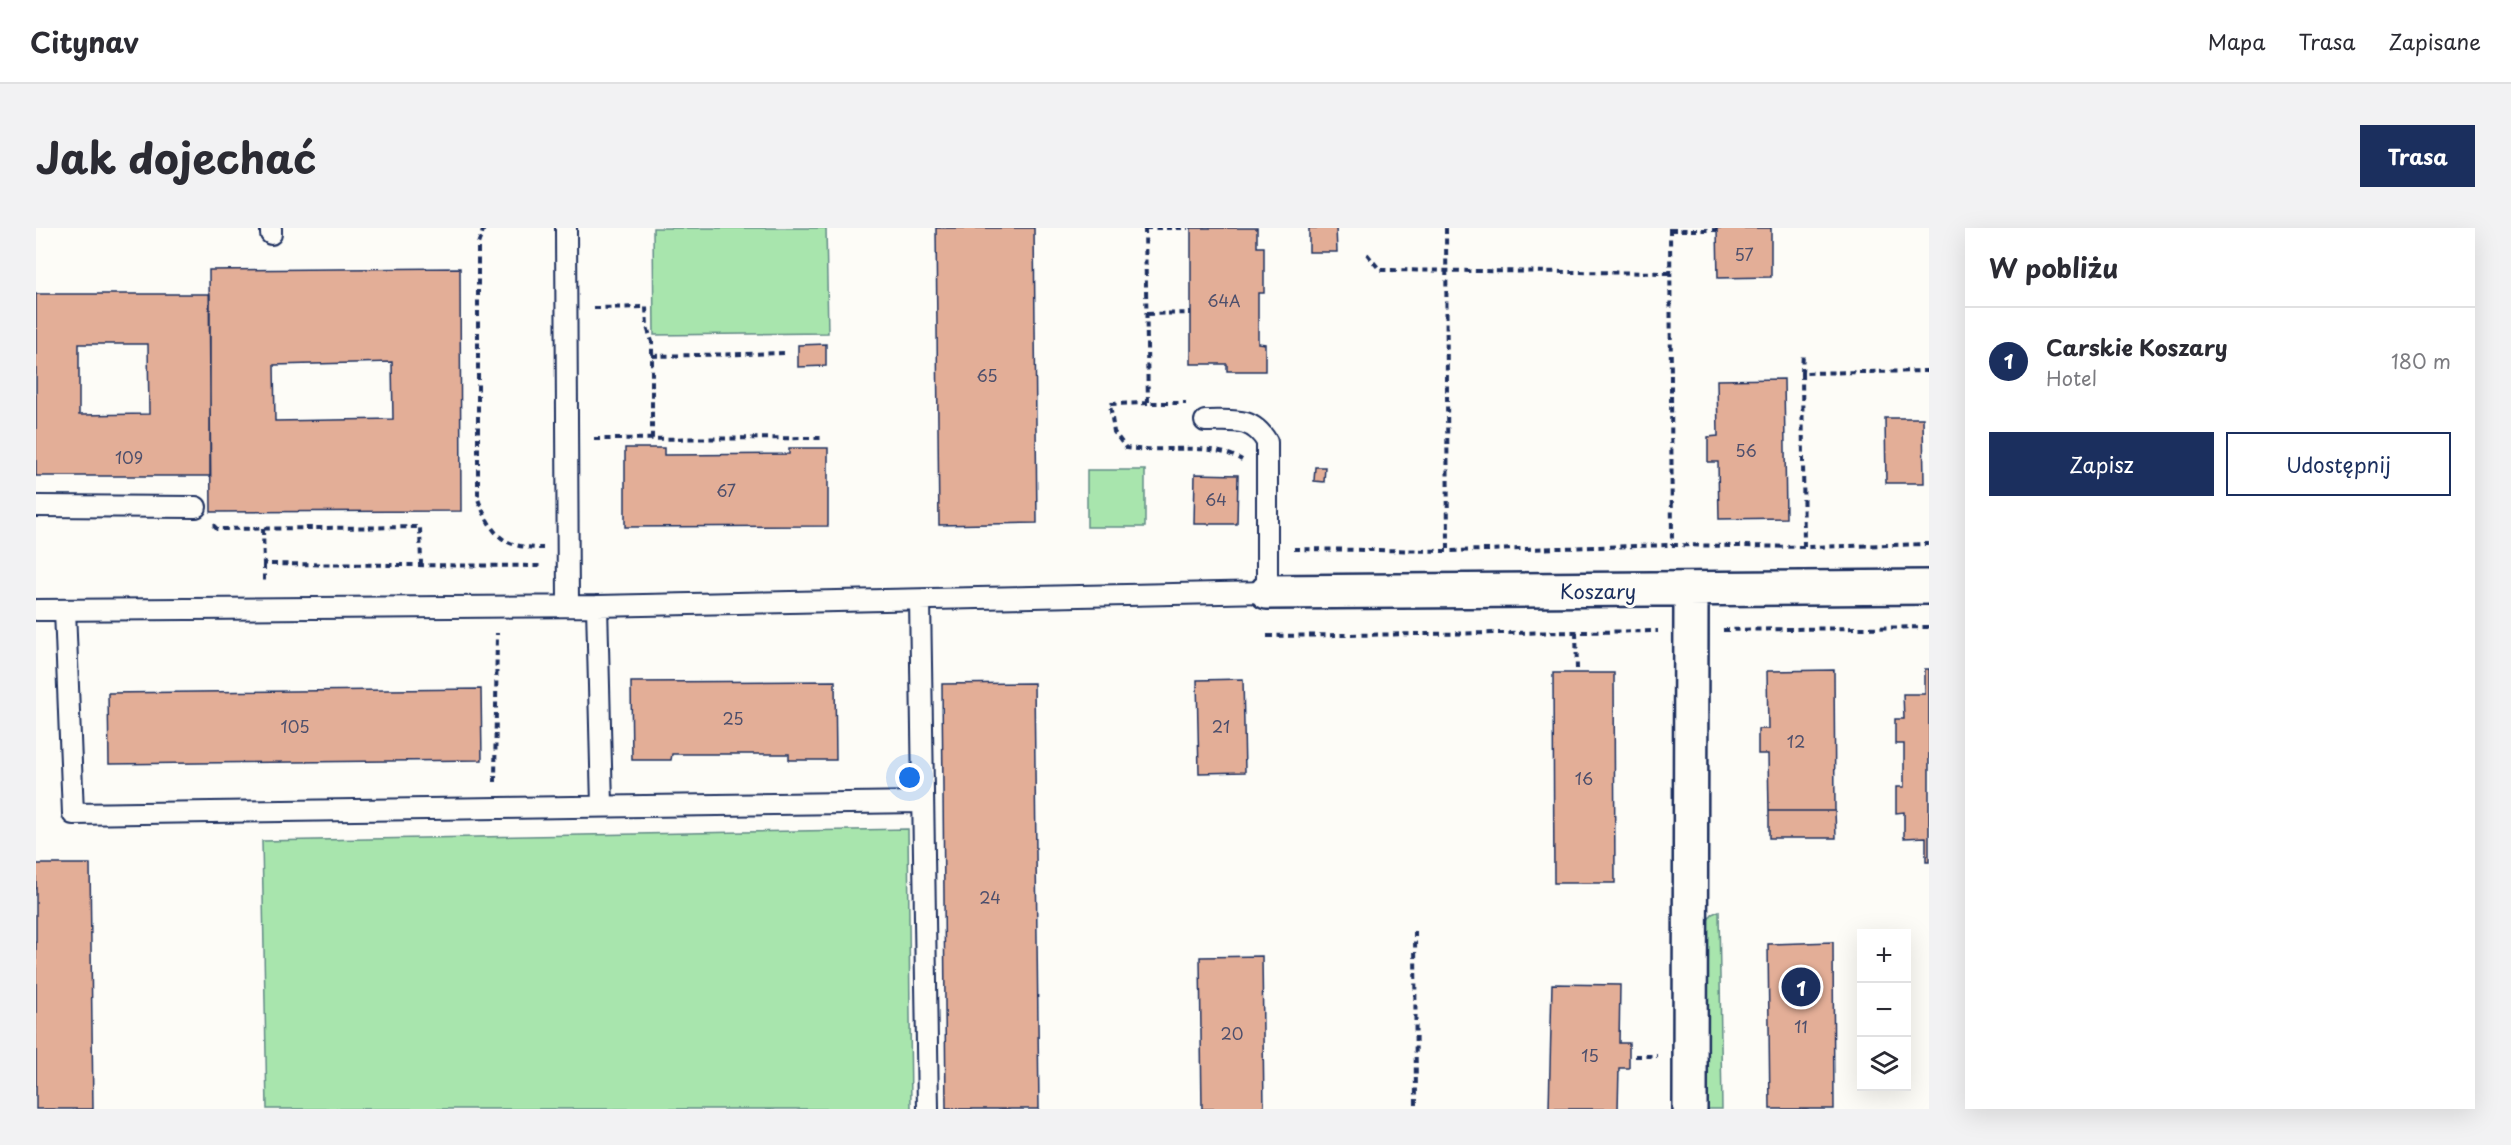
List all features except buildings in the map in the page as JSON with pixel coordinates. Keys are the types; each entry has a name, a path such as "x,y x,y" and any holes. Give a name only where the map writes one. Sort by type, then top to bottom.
{"street":[{"name":"Koszary","path":"1267,592 1690,591 1929,587"},
{"path":"1690,591 1690,1109"}],"lane":[{"path":"566,228 568,606"},
{"path":"36,610 597,606 1267,592 1267,442 1261,432 1250,423 1206,421"},
{"path":"36,506 196,507"},
{"path":"920,600 928,1109"},
{"path":"597,606 602,805"},
{"path":"65,610 73,814 923,802"}],"path":[{"path":"484,228 478,244 478,499 488,525 507,543 531,548 568,548"},
{"path":"1145,228 1188,228"},
{"path":"1446,228 1448,551"},
{"path":"1672,545 1670,229 1717,231"},
{"path":"1367,254 1380,270 1670,273"},
{"path":"566,308 646,307 647,327 652,342 652,438"},
{"path":"1147,314 1191,313"},
{"path":"1803,352 1804,547"},
{"path":"652,356 788,353"},
{"path":"1803,373 1929,371"},
{"path":"1148,403 1110,404 1114,432 1126,448 1148,451 1200,450 1229,453 1243,461 1245,469"},
{"path":"567,439 824,438"},
{"path":"196,507 217,529 420,527 421,565"},
{"path":"263,528 264,564 543,566 543,577"},
{"path":"1268,549 1448,551 1672,545 1804,547 1929,544"},
{"path":"494,807 498,606"},
{"path":"1268,636 1929,627"},
{"path":"1576,632 1577,669"},
{"path":"1415,931 1416,1109"}],"green space":[{"path":"653,228 826,228 828,333 654,335"},
{"path":"1087,470 1145,470 1145,527 1087,527"},
{"path":"908,829 911,1109 267,1109 262,841"},
{"path":"1719,911 1722,1109 1706,1109 1706,923 1712,914"}],"place":[{"name":"Carskie Koszary","path":"1801,987"}]}
